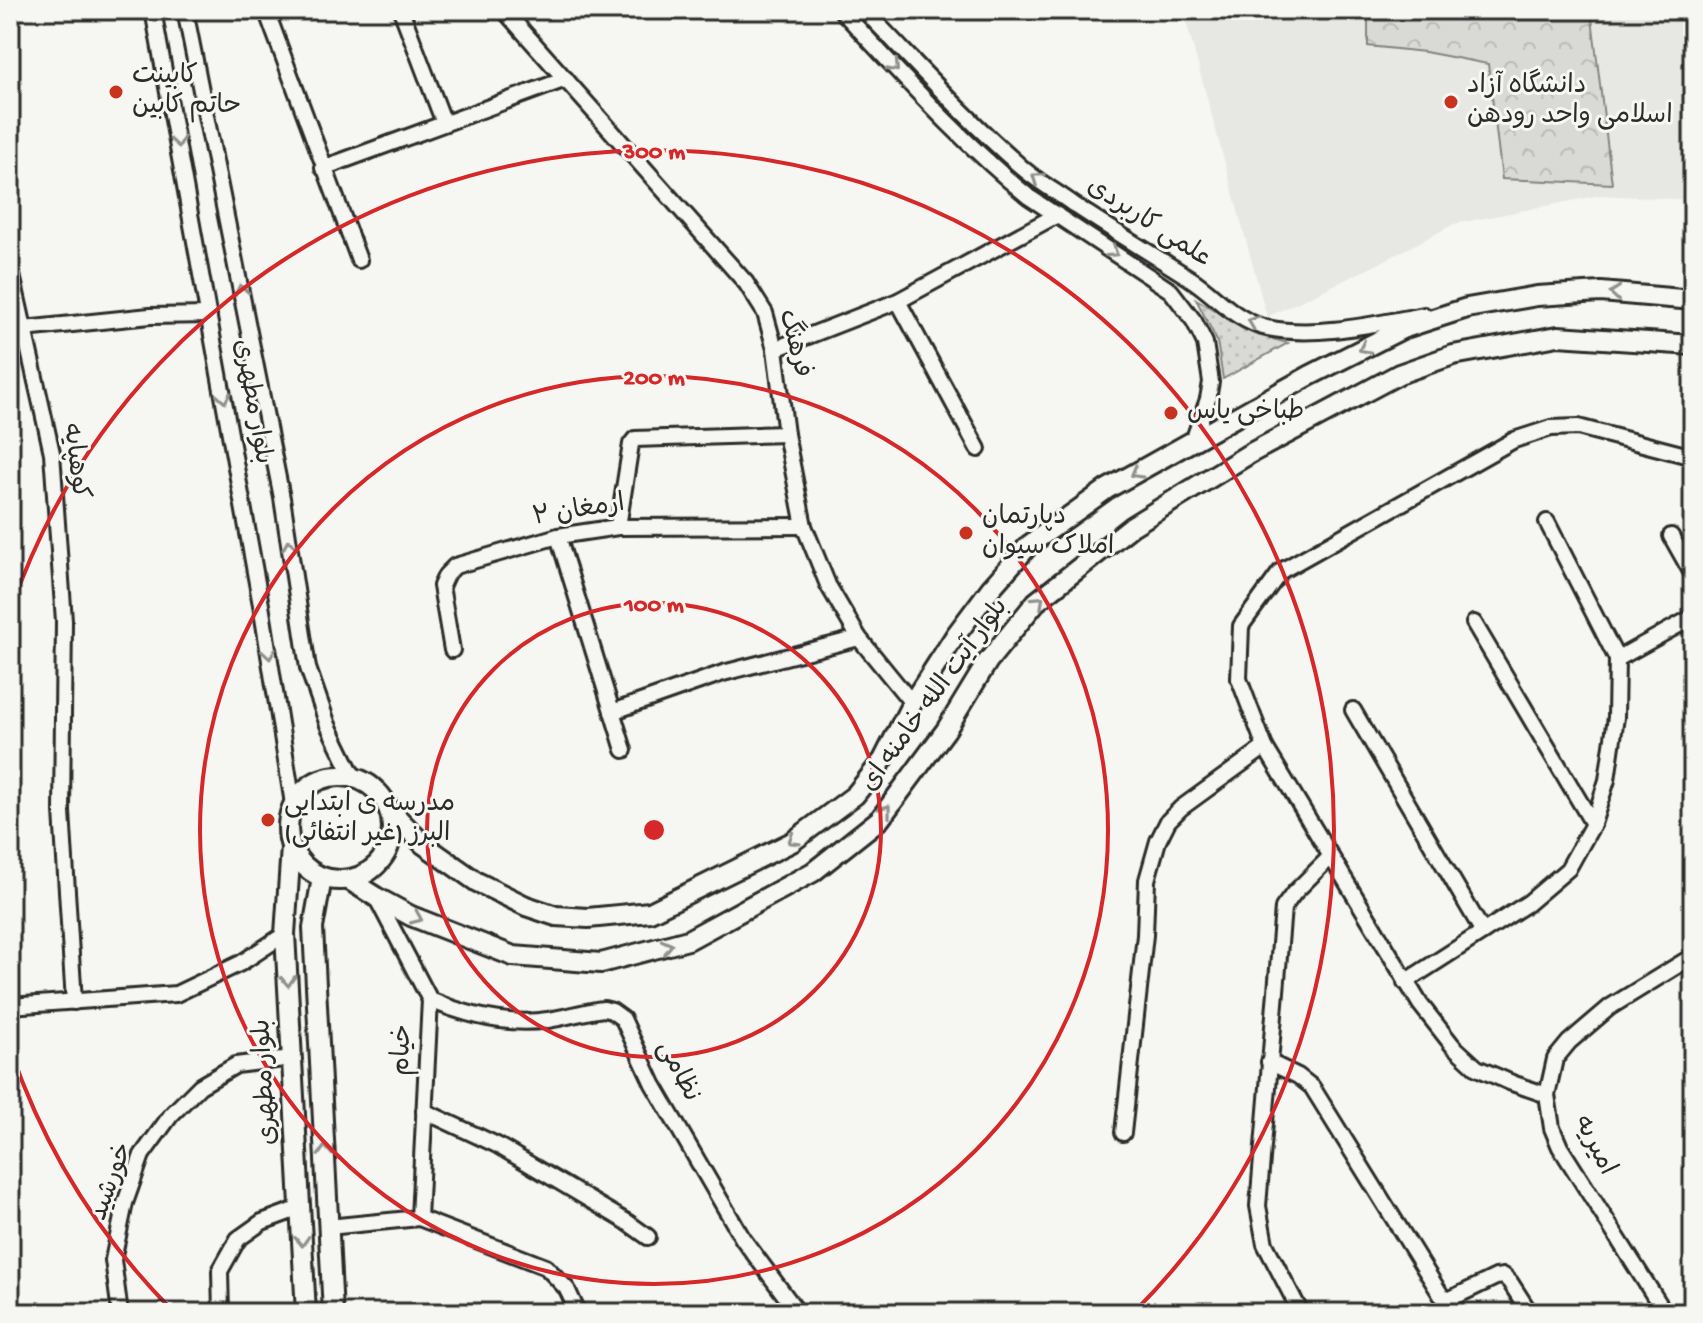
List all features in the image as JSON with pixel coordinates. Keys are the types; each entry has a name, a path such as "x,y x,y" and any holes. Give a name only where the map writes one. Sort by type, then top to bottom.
{"main road":[{"name":"بلوار آیت الله خامنه ای","path":"388,808 423,844 477,882 526,906 556,916 588,918 650,912 792,842 855,795 883,760 912,703 991,588 1029,545 1107,489 1309,376 1402,329 1467,308 1537,296 1601,292 1693,300"},
{"name":"بلوار آیت الله خامنه ای","path":"349,880 411,916 513,956 601,963 688,940 813,872 880,819 946,730 988,661 1036,602 1132,526 1249,454 1399,374 1453,355 1558,336 1693,345"},
{"path":"327,777 357,779 375,790 388,808 391,839 386,853 376,866 363,875 349,880 322,878 298,860 287,833 288,818 293,804 313,783 327,777"},
{"name":"بلوار مطهری","path":"291,847 285,934 306,1313"},
{"name":"بلوار مطهری","path":"322,878 313,928 333,1313"}],"street":[{"name":"بلوار مطهری","path":"153,10 258,589 293,804"},
{"name":"بلوار مطهری","path":"185,10 282,498 308,668 328,725 357,779"},
{"path":"266,10 359,260"},
{"path":"401,10 444,123"},
{"name":"فرهنگ","path":"504,10 746,283 765,313 775,349 786,434 804,526 828,585 859,638 912,703"},
{"name":"علمی کاربردی","path":"841,10 939,115 1009,181 1171,291 1194,321 1205,343 1211,382 1193,441"},
{"name":"علمی کاربردی","path":"864,10 1032,176 1200,285 1243,319 1266,328 1308,332 1467,308"},
{"path":"323,168 566,79"},
{"path":"939,115 951,99"},
{"path":"775,349 898,301 1057,215"},
{"name":"کوهپایه","path":"10,266 52,453 64,621 62,812 74,1002"},
{"path":"898,301 978,449"},
{"path":"24,329 150,316 209,315"},
{"path":"1547,1095 1477,1068 1453,1046 1405,982 1265,747 1239,679 1241,626 1281,571 1514,440 1551,428 1578,427 1693,457"},
{"path":"618,527 631,444 635,439 786,434"},
{"path":"1405,982 1528,903 1568,869 1593,824 1607,780 1616,717 1617,659 1547,522"},
{"name":"ارمغان ۲","path":"452,650 441,586 455,566 558,536 618,527 804,526"},
{"path":"558,536 624,750"},
{"path":"1671,536 1693,575"},
{"path":"1617,659 1693,617"},
{"path":"1474,623 1593,824"},
{"path":"612,712 723,673 859,638"},
{"path":"1353,710 1483,932"},
{"path":"1123,1133 1145,935 1147,880 1158,841 1168,821 1181,808 1265,747"},
{"path":"1301,1313 1265,1244 1258,1206 1283,908 1330,857"},
{"name":"خیام","path":"376,897 430,1000 419,1218"},
{"path":"10,1006 176,994 241,963 285,934"},
{"name":"امیریه","path":"1665,1313 1560,1147 1552,1128 1547,1095 1555,1059 1569,1042 1610,1007 1693,956"},
{"name":"نظامی","path":"430,1000 506,1021 545,1021 604,1009 623,1019 653,1084 743,1239 798,1313"},
{"name":"خورشید","path":"120,1313 113,1260 125,1203 142,1155 171,1115 200,1086 236,1065 292,1058"},
{"path":"1269,1062 1298,1076 1312,1087 1441,1295 1448,1300 1504,1276 1530,1313"},
{"path":"424,1111 497,1145 648,1237"},
{"path":"221,1313 220,1271 238,1239 262,1222 300,1208"},
{"path":"328,1227 419,1218 546,1267 567,1289 578,1313"}],"shaded area":[{"name":"دانشگاه آزاد اسلامی واحد رودهن","path":"1183,10 1693,10 1693,200 1601,195 1454,224 1267,317"}],"green space":[{"path":"1368,10 1591,10 1612,184 1502,179 1488,64 1425,52 1368,46"},
{"path":"1196,299 1254,334 1288,343 1223,379 1217,341"}],"place":[{"name":"کابینت حاتم کابین","path":"116,92"},
{"name":"دانشگاه آزاد اسلامی واحد رودهن","path":"1451,102"},
{"name":"طباخی یاس","path":"1171,413"},
{"name":"دپارتمان املاک سیوان","path":"966,533"},
{"name":"مدرسه ی ابتدایی (غیر انتفائی) البرز","path":"268,820"}]}
